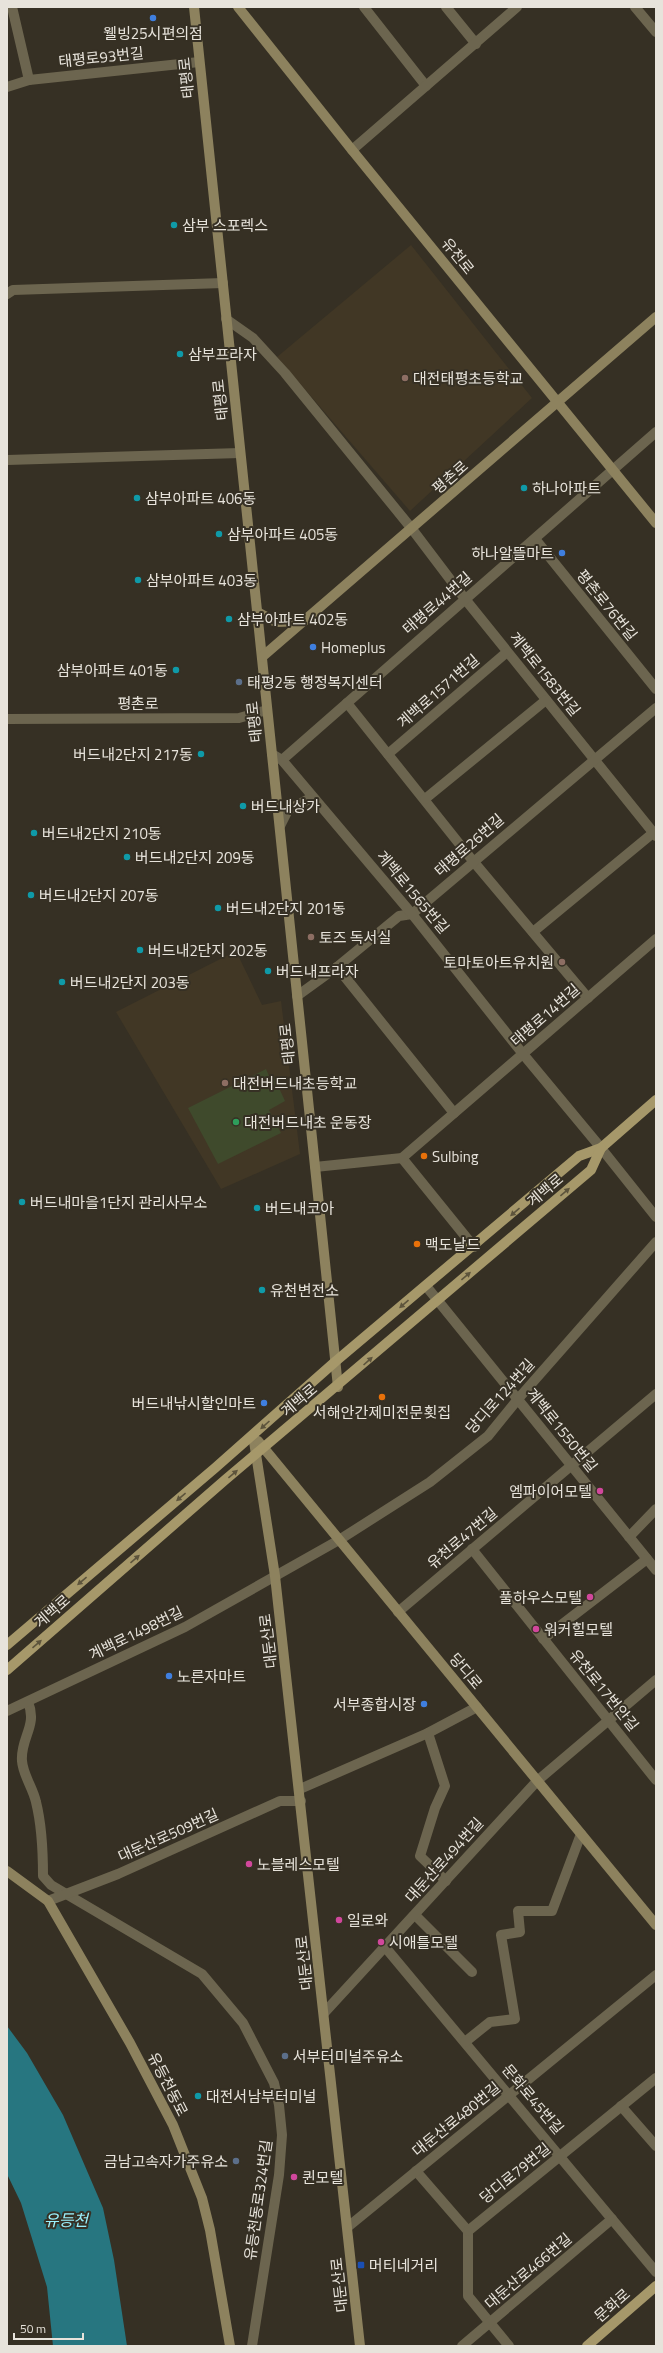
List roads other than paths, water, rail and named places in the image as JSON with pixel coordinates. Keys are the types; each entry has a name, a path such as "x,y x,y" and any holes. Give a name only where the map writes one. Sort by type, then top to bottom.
{"main road":[{"name":"태평로","path":"194,7 338,1387"},
{"name":"유천로","path":"239,7 352,150 656,522"},
{"name":"평촌로","path":"262,657 559,403 656,317"},
{"path":"257,612 276,622 304,621"},
{"name":"계백로","path":"7,1645 254,1435 336,1361 474,1247 579,1156 601,1148 656,1100"},
{"name":"계백로","path":"7,1670 591,1170 601,1148"},
{"name":"당디로","path":"254,1435 261,1451 339,1540 656,1925"},
{"name":"대둔산로","path":"261,1451 300,1789 360,2346"},
{"name":"유등천동로","path":"7,1871 48,1901 130,2043 173,2125 204,2204 219,2276 230,2346"},
{"name":"문화로","path":"588,2346 656,2286"}],"street":[{"path":"12,7 29,80"},
{"path":"364,7 426,86"},
{"path":"446,7 476,44"},
{"path":"352,150 517,7"},
{"path":"635,7 656,32"},
{"name":"태평로93번길","path":"7,87 29,80 199,62"},
{"path":"7,294 13,290 223,283"},
{"name":"계백로1583번길","path":"226,319 253,338 285,373 412,529 507,652 654,834"},
{"name":"태평로44번길","path":"282,760 656,432"},
{"path":"7,460 240,453"},
{"name":"평촌로76번길","path":"535,539 656,689"},
{"name":"계백로1571번길","path":"388,754 507,652"},
{"path":"425,799 546,700"},
{"path":"347,703 473,861 588,998"},
{"name":"태평로26번길","path":"297,996 337,967 399,916 412,914 594,758 656,708"},
{"name":"평촌로","path":"7,719 239,718 268,710"},
{"name":"계백로1565번길","path":"272,754 282,760 412,914 523,1054 656,1217"},
{"path":"280,826 288,810 309,799 319,805"},
{"path":"533,932 654,834"},
{"name":"태평로14번길","path":"402,1158 656,938"},
{"path":"337,967 454,1113"},
{"path":"315,1167 402,1158 474,1247"},
{"name":"당디로124번길","path":"339,1540 436,1478 488,1436 518,1399 656,1242"},
{"name":"계백로1550번길","path":"426,1286 656,1570"},
{"name":"유천로47번길","path":"398,1612 656,1394"},
{"path":"629,1537 656,1509"},
{"path":"275,1576 339,1540"},
{"name":"유천로17번안길","path":"472,1549 656,1780"},
{"path":"543,1639 647,1559"},
{"name":"계백로1498번길","path":"7,1711 185,1627 275,1576"},
{"name":"대둔산로494번길","path":"324,2013 446,1882 537,1780 656,1680"},
{"name":"유등천동로324번길","path":"28,1702 32,1713 32,1724 25,1738 21,1759 22,1768 36,1802 43,1852 43,1876 51,1885 202,1974 243,2023 274,2083 279,2105 282,2135 279,2175 252,2346"},
{"path":"300,1789 428,1733 476,1707"},
{"path":"428,1733 445,1786 435,1808 420,1856 446,1882"},
{"name":"대둔산로509번길","path":"48,1901 118,1874 280,1801 301,1800"},
{"path":"465,2042 490,2022 515,2019 500,1935 520,1932 518,1911 552,1911 581,1834"},
{"path":"415,1915 472,1972"},
{"name":"문화로45번길","path":"385,1947 510,2095 656,2272"},
{"name":"대둔산로480번길","path":"348,2226 656,1975"},
{"name":"당디로79번길","path":"468,2231 656,2078"},
{"path":"621,2106 656,2146"},
{"path":"416,2171 468,2231 468,2296 509,2346"},
{"name":"대둔산로466번길","path":"462,2346 612,2219"}],"water":[{"name":"유등천","path":"7,2026 27,2053 63,2115 103,2208 114,2260 127,2346 53,2346 47,2287 21,2203 7,2174"}],"place":[{"name":"웰빙25시편의점","path":"153,18"},
{"name":"삼부 스포렉스","path":"174,225"},
{"name":"삼부프라자","path":"180,354"},
{"name":"대전태평초등학교","path":"405,378"},
{"name":"하나아파트","path":"524,488"},
{"name":"삼부아파트 406동","path":"137,498"},
{"name":"삼부아파트 405동","path":"219,534"},
{"name":"하나알뜰마트","path":"562,553"},
{"name":"삼부아파트 403동","path":"138,580"},
{"name":"삼부아파트 402동","path":"229,619"},
{"name":"Homeplus","path":"313,647"},
{"name":"삼부아파트 401동","path":"176,670"},
{"name":"태평2동 행정복지센터","path":"239,682"},
{"name":"버드내2단지 217동","path":"201,754"},
{"name":"버드내상가","path":"243,806"},
{"name":"버드내2단지 210동","path":"34,833"},
{"name":"버드내2단지 209동","path":"127,857"},
{"name":"버드내2단지 207동","path":"31,895"},
{"name":"버드내2단지 201동","path":"218,908"},
{"name":"토즈 독서실","path":"311,937"},
{"name":"버드내2단지 202동","path":"140,950"},
{"name":"토마토아트유치원","path":"562,962"},
{"name":"버드내프라자","path":"268,971"},
{"name":"버드내2단지 203동","path":"62,982"},
{"name":"대전버드내초등학교","path":"225,1083"},
{"name":"대전버드내초 운동장","path":"236,1122"},
{"name":"Sulbing","path":"424,1156"},
{"name":"버드내마을1단지 관리사무소","path":"22,1202"},
{"name":"버드내코아","path":"257,1208"},
{"name":"맥도날드","path":"417,1244"},
{"name":"유천변전소","path":"262,1290"},
{"name":"서해안간제미전문횟집","path":"382,1397"},
{"name":"버드내낚시할인마트","path":"264,1403"},
{"name":"엠파이어모텔","path":"600,1491"},
{"name":"풀하우스모텔","path":"590,1597"},
{"name":"워커힐모텔","path":"536,1629"},
{"name":"노른자마트","path":"169,1676"},
{"name":"서부종합시장","path":"424,1704"},
{"name":"노블레스모텔","path":"249,1864"},
{"name":"일로와","path":"339,1920"},
{"name":"시애틀모텔","path":"381,1942"},
{"name":"서부터미널주유소","path":"285,2056"},
{"name":"대전서남부터미널","path":"198,2096"},
{"name":"금남고속자가주유소","path":"236,2161"},
{"name":"퀸모텔","path":"294,2177"},
{"name":"머티네거리","path":"361,2265"}]}
